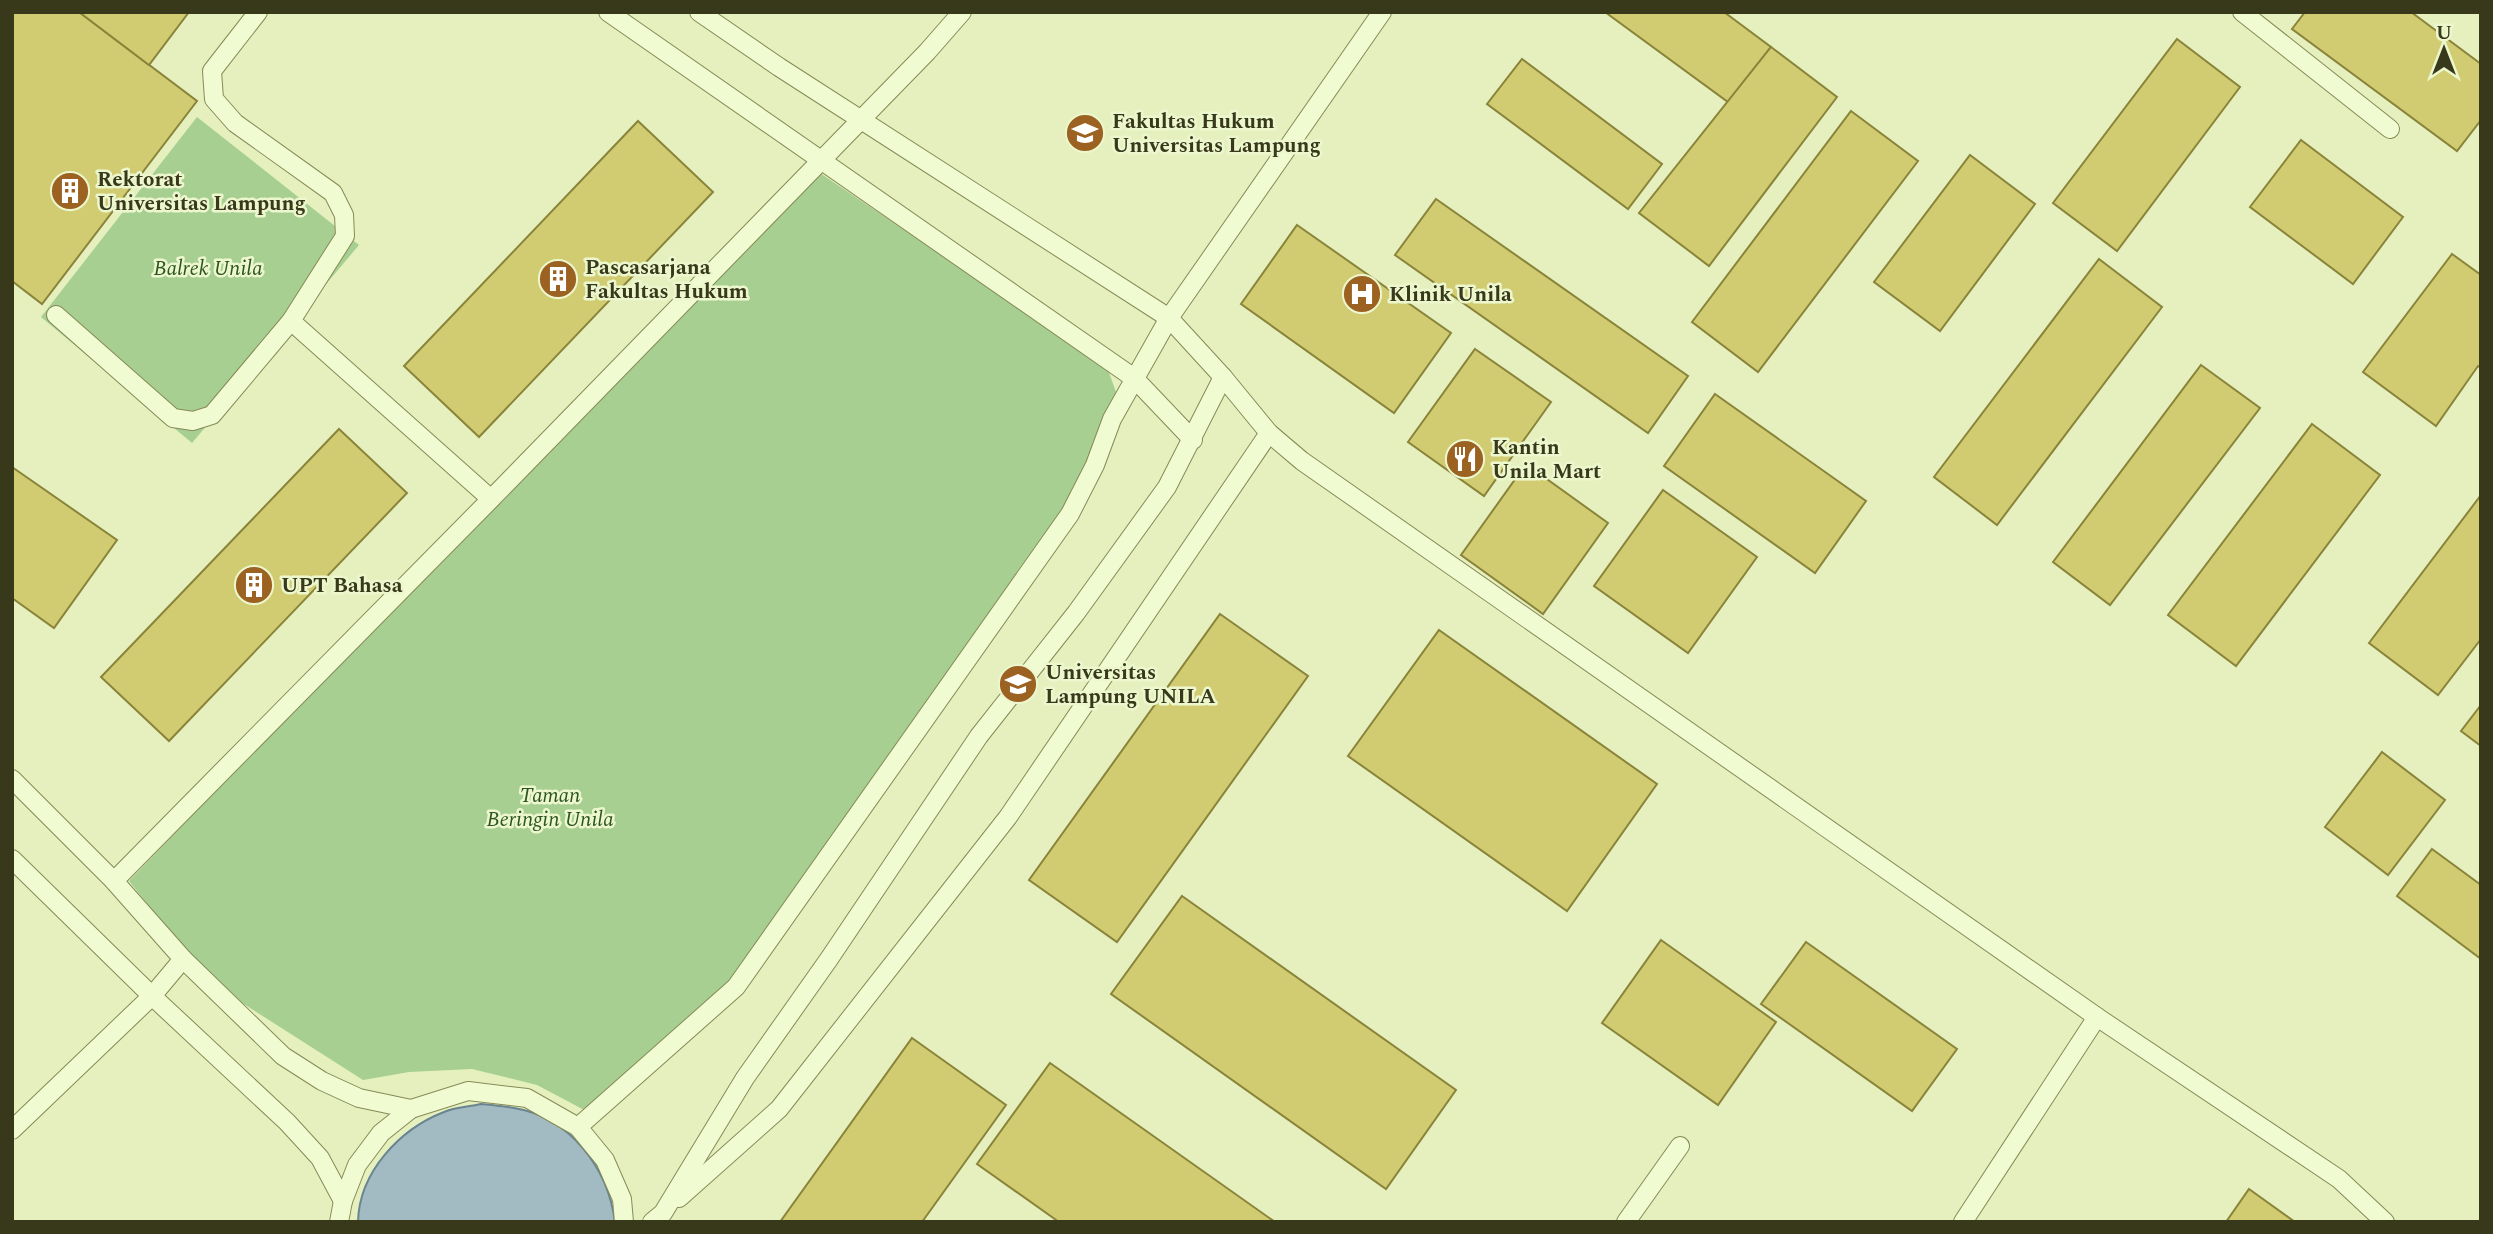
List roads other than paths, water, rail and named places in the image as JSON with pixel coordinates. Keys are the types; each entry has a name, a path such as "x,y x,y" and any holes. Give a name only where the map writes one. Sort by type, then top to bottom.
{"lane":[{"path":"57,316 173,418 193,421 212,415 291,321 345,236 344,215 333,193 235,123 214,99 212,71 258,12"},
{"path":"608,12 1134,378 1193,440"},
{"path":"114,881 491,499 962,12"},
{"path":"578,1127 736,987 1070,514 1095,465 1112,419 1169,317 1382,12"},
{"path":"2242,12 2390,130"},
{"path":"707,14 860,119 1169,317 1269,433 1302,461 2097,1017 2339,1179 2385,1222"},
{"path":"291,321 491,499"},
{"path":"657,1217 745,1078 829,960 979,736 1076,613 1160,498 1193,440 1223,377"},
{"path":"657,1217 779,1109 1008,817 1269,433"},
{"path":"12,779 114,881 183,960 283,1056 322,1080 359,1098 411,1109"},
{"path":"12,859 152,996 287,1122 320,1158 343,1201"},
{"path":"12,1130 152,996 183,960"},
{"path":"1963,1222 2097,1017"},
{"path":"339,1222 343,1201 357,1165 381,1133 411,1109 468,1091 527,1098 578,1127 605,1160 622,1199 624,1222"},
{"path":"1626,1222 1680,1146"}],"water":[{"path":"481,1104 534,1113 569,1134 595,1165 611,1202 615,1222 358,1222 366,1186 374,1170 398,1141 412,1129 444,1112"}],"place":[{"name":"Fakultas Hukum Universitas Lampung","path":"1085,133"},
{"name":"Rektorat Universitas Lampung","path":"70,191"},
{"name":"Pascasarjana Fakultas Hukum","path":"558,279"},
{"name":"Klinik Unila","path":"1362,294"},
{"name":"Kantin Unila Mart","path":"1465,459"},
{"name":"UPT Bahasa","path":"254,585"},
{"name":"Universitas Lampung UNILA","path":"1018,684"}],"park label":[{"name":"Balrek Unila","path":"208,268"},
{"name":"Taman Beringin Unila","path":"550,807"}]}
